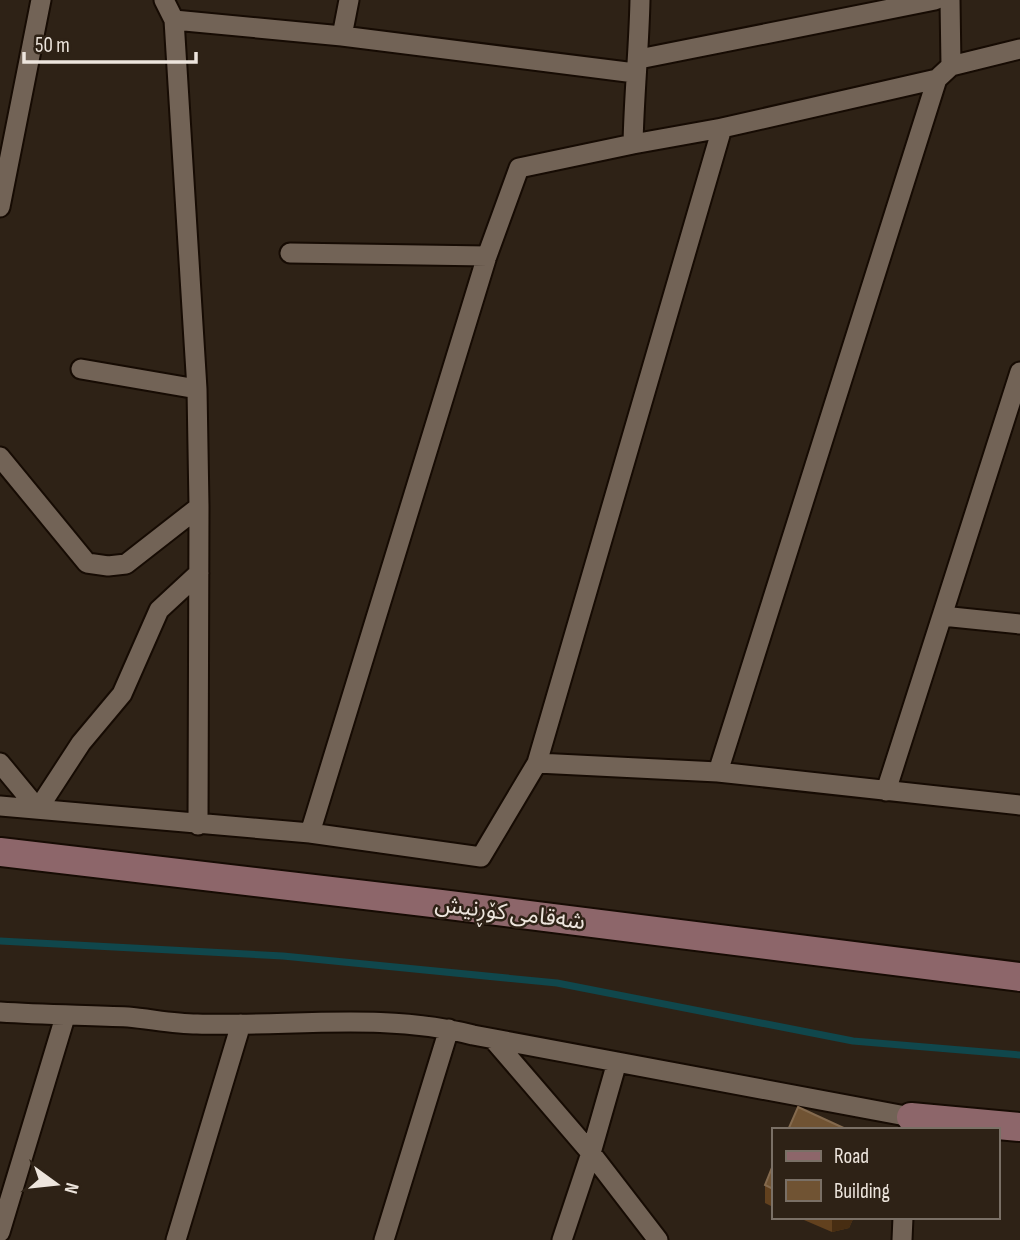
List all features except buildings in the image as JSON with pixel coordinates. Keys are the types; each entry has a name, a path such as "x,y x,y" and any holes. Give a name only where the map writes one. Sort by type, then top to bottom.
{"main road":[{"name":"شەقامی کۆڕنیش","path":"0,852 1020,977"},
{"path":"910,1123 1020,1127"}],"street":[{"path":"0,206 41,0"},
{"path":"164,0 174,20 197,389 200,507 198,825"},
{"path":"342,36 349,0"},
{"path":"633,144 640,0"},
{"path":"174,20 637,66 855,7 935,0"},
{"path":"718,772 944,73 950,0"},
{"path":"310,833 487,256 519,169 722,128 944,73 1020,49"},
{"path":"0,806 310,833 481,857 537,763 722,128"},
{"path":"290,253 487,256"},
{"path":"81,369 197,389"},
{"path":"886,790 1020,372"},
{"path":"0,457 87,563 107,566 126,564 200,507"},
{"path":"38,809 81,743 122,694 159,610 200,573"},
{"path":"942,615 1020,624"},
{"path":"0,763 38,809"},
{"path":"537,763 718,772 1020,805"},
{"path":"0,1012 65,1017 129,1017 195,1024 408,1024 449,1029 910,1123"},
{"path":"0,1232 65,1017"},
{"path":"176,1240 241,1024"},
{"path":"384,1240 449,1029"},
{"path":"493,1039 591,1153 658,1240"},
{"path":"562,1240 617,1062"},
{"path":"902,1240 904,1219"}],"waterway":[{"path":"0,941 283,956 557,983 853,1041 1020,1055"}]}
